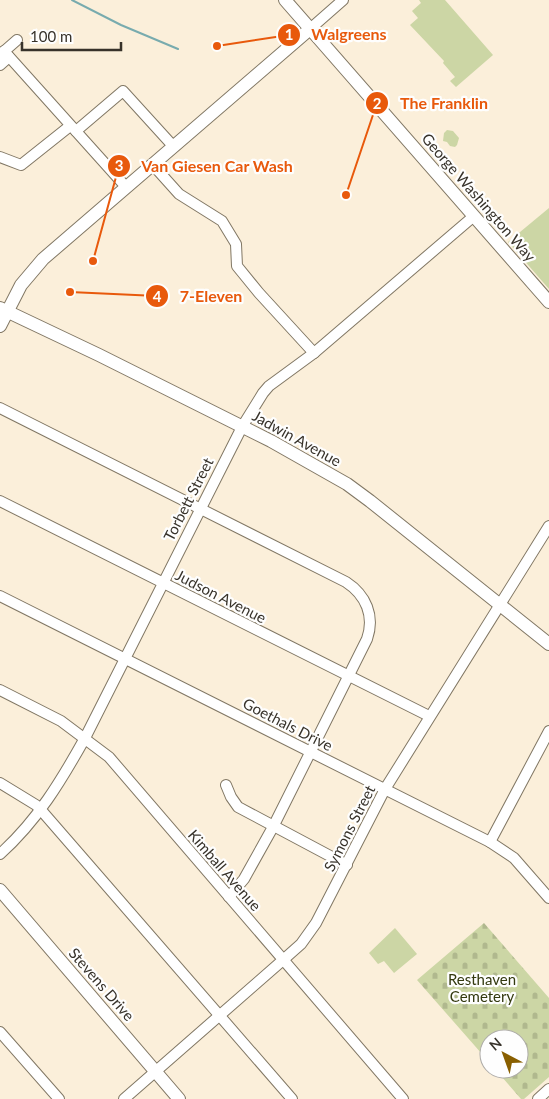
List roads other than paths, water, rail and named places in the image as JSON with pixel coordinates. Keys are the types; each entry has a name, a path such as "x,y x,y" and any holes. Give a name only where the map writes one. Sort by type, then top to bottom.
{"main road":[{"name":"George Washington Way","path":"285,0 549,302"},
{"path":"0,326 4,310 36,266 310,29"},
{"name":"Jadwin Avenue","path":"4,310 242,427 324,471 359,493 549,644"},
{"name":"Stevens Drive","path":"0,890 179,1099"}],"street":[{"path":"310,29 343,0"},
{"path":"0,65 5,54 17,40"},
{"path":"5,54 126,187"},
{"path":"0,157 22,165 123,90 173,146"},
{"path":"153,165 179,194 222,222 236,244 237,266 259,294 314,353"},
{"name":"Torbett Street","path":"0,854 41,810 64,777 242,427 262,393 280,377 314,353 474,216"},
{"path":"0,408 202,508 351,585 366,603 370,626 367,639 273,827 244,879 229,897"},
{"name":"Judson Avenue","path":"0,501 429,716"},
{"name":"Symons Street","path":"124,1099 301,944 316,923 385,789 549,526"},
{"name":"Goethals Drive","path":"0,596 490,842 514,858 549,898"},
{"name":"Kimball Avenue","path":"0,690 53,717 85,738 109,757 403,1099"},
{"path":"490,842 549,731"},
{"path":"0,782 41,810 292,1099"},
{"path":"226,785 238,807 347,865"},
{"path":"0,1032 58,1099"},
{"path":"538,1099 549,1089"}],"waterway":[{"path":"72,0 121,25 178,49"}],"place":[{"name":"Walgreens","path":"217,46"},
{"name":"The Franklin","path":"346,195"},
{"name":"Van Giesen Car Wash","path":"93,261"},
{"name":"7-Eleven","path":"70,292"}],"park label":[{"name":"Resthaven Cemetery","path":"482,988"}]}
